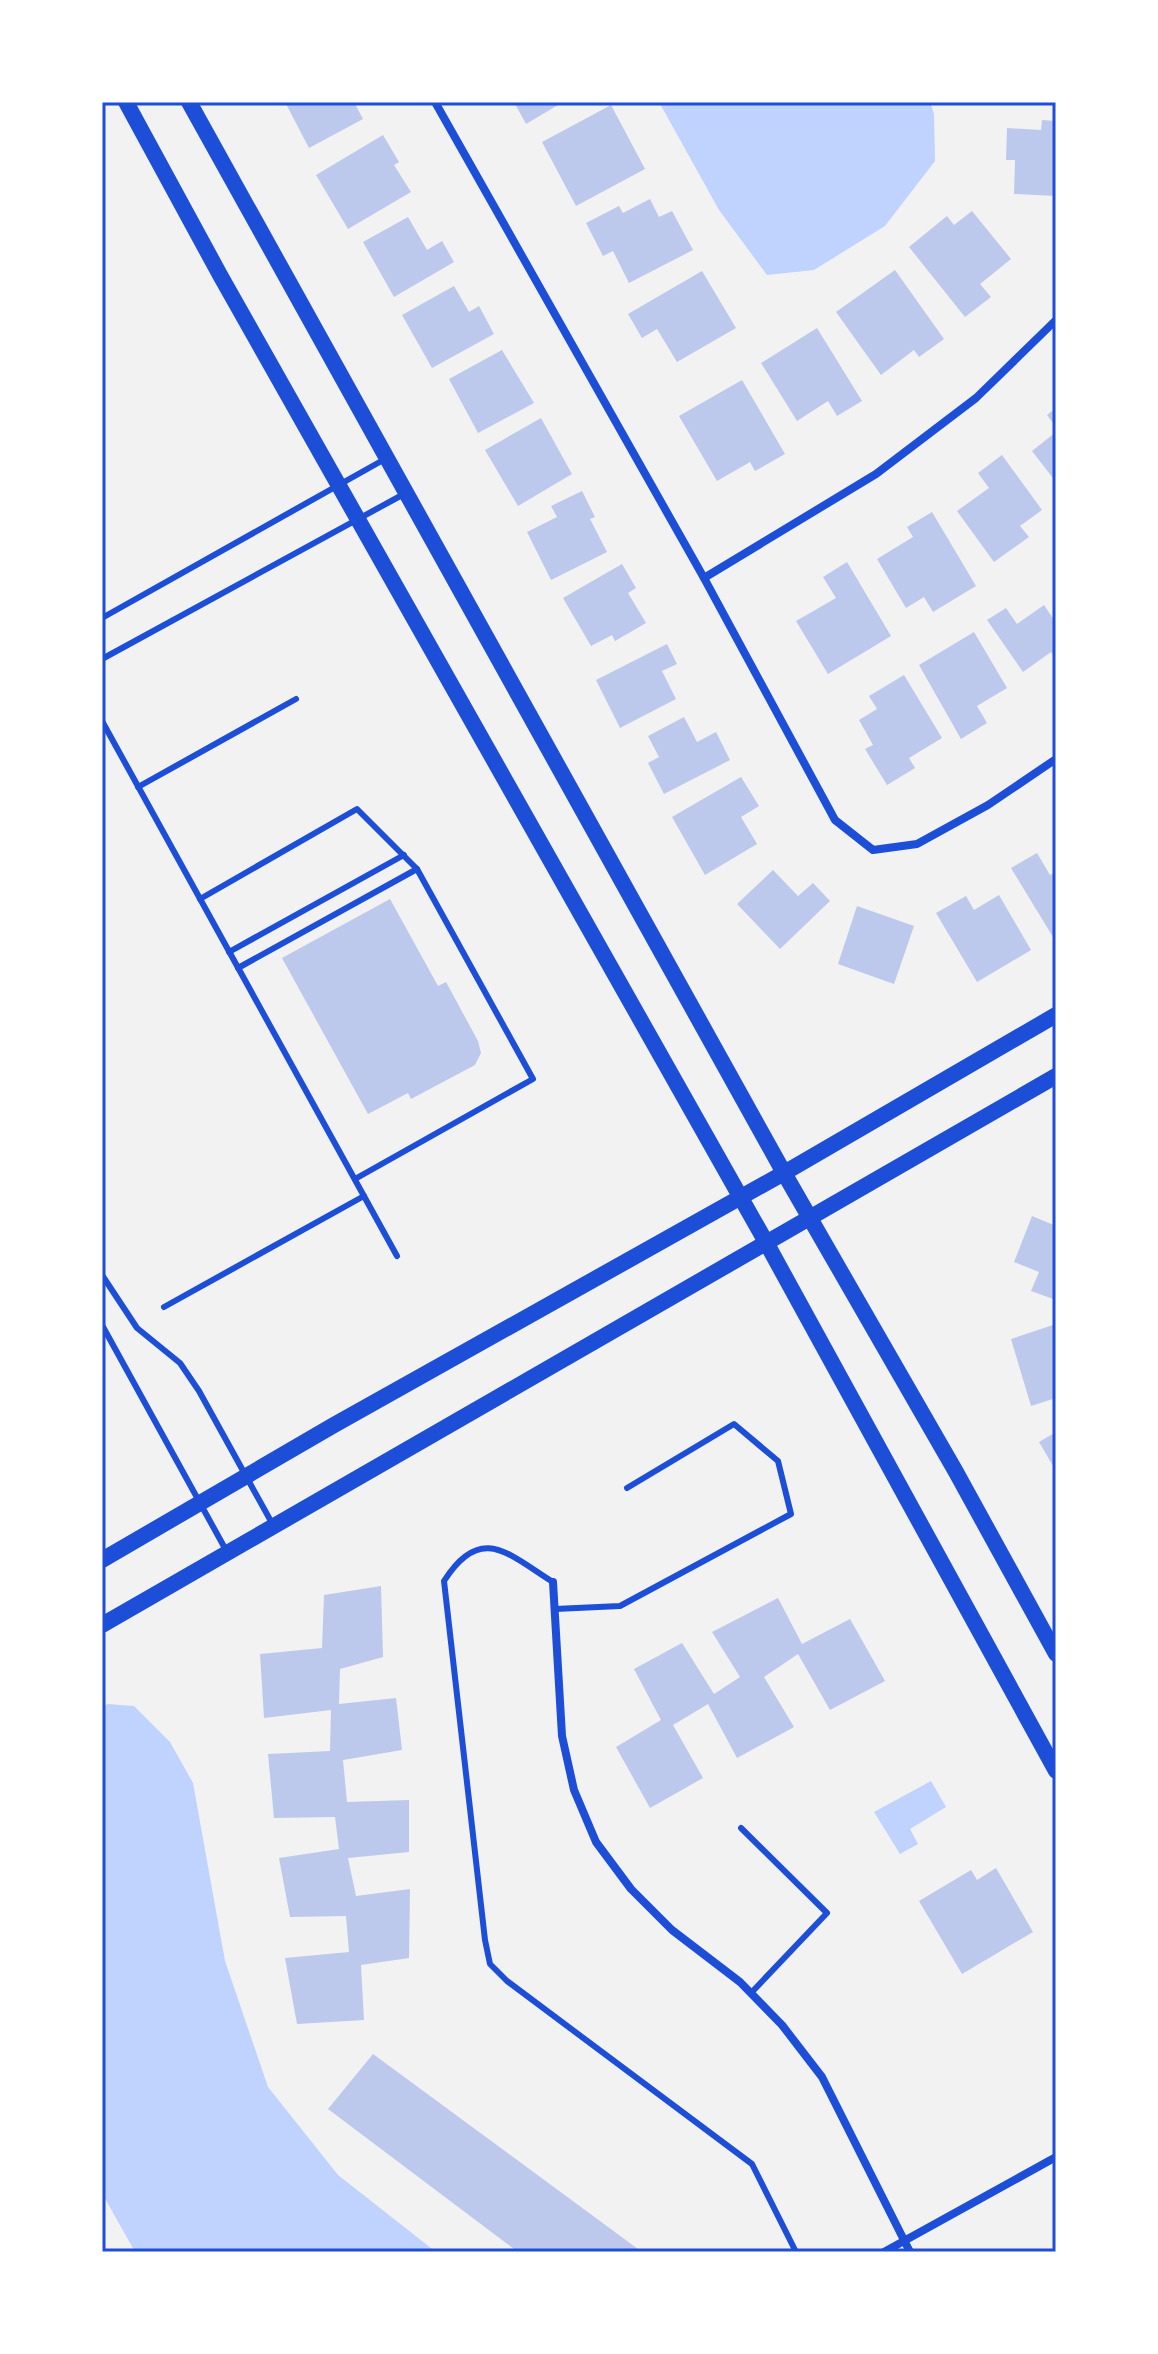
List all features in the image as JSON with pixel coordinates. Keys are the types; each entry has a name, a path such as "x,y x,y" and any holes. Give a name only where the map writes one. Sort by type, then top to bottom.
{"main road":[{"path":"126,102 338,485 767,1244 1056,1771"},
{"path":"189,102 385,459 1056,1654"},
{"path":"102,1560 1056,1015"},
{"path":"102,1625 1056,1076"}],"street":[{"path":"435,102 704,578 835,820 873,850 917,844 988,805 1056,759"},
{"path":"704,578 876,474 976,398 1056,320"},
{"path":"553,1582 562,1736 574,1790 596,1842 631,1889 672,1930 740,1982 782,2025 822,2077 910,2252"},
{"path":"884,2252 1056,2157"}],"lane":[{"path":"102,618 385,459"},
{"path":"102,659 405,493"},
{"path":"138,787 296,699"},
{"path":"102,721 397,1256"},
{"path":"200,899 357,809 417,869 533,1079 355,1179"},
{"path":"229,952 404,855"},
{"path":"238,968 417,869"},
{"path":"164,1307 364,1196"},
{"path":"102,1275 137,1328 180,1363 199,1391 273,1525"},
{"path":"102,1325 227,1552"},
{"path":"555,1609 620,1606 791,1514 778,1461 734,1424 627,1488"},
{"path":"553,1582 501,1549 474,1548 457,1561 444,1581 490,1964 507,1981 752,2164 796,2252"},
{"path":"741,1828 827,1913 751,1993"}],"water":[{"path":"659,102 930,102 934,114 935,161 885,226 814,270 767,275 719,210"},
{"path":"108,1704 134,1706 170,1742 193,1783 225,1961 268,2087 338,2175 436,2252 135,2252 102,2193 102,1707"},
{"path":"931,1781 946,1807 910,1829 918,1844 900,1854 874,1812"}],"building":[{"path":"285,102 354,102 363,119 309,148"},
{"path":"514,102 563,102 526,124"},
{"path":"611,105 645,169 576,206 542,142"},
{"path":"1042,120 1056,121 1056,196 1014,194 1015,160 1006,160 1007,128 1041,130"},
{"path":"383,135 399,162 394,165 411,192 348,229 316,175"},
{"path":"650,199 659,217 672,211 693,250 629,283 613,251 603,256 586,223 619,206 623,213"},
{"path":"972,211 1011,259 980,284 991,297 965,317 909,247 947,216 954,225"},
{"path":"408,217 427,250 442,241 454,262 394,297 363,242"},
{"path":"895,270 944,339 919,357 914,350 881,375 836,312"},
{"path":"702,271 736,328 677,362 657,329 642,338 628,314"},
{"path":"454,286 469,312 479,306 494,334 432,368 402,315"},
{"path":"817,328 862,401 837,416 828,401 797,421 761,363"},
{"path":"502,350 534,403 478,433 449,379"},
{"path":"742,380 785,454 755,471 750,462 717,481 679,416"},
{"path":"1056,408 1056,427 1047,415"},
{"path":"541,418 572,474 518,506 485,450"},
{"path":"1056,432 1056,482 1032,451"},
{"path":"1002,455 1042,510 1020,526 1029,537 994,562 957,511 989,488 978,473"},
{"path":"582,491 595,517 590,519 607,552 551,580 527,532 557,517 551,506"},
{"path":"932,512 976,586 933,612 924,597 906,608 877,559 913,537 907,527"},
{"path":"847,562 891,636 828,674 796,621 836,598 823,577"},
{"path":"622,564 636,588 628,593 646,623 615,641 612,635 591,646 563,598"},
{"path":"1044,605 1056,623 1056,659 1051,652 1023,672 987,620 1006,608 1017,624"},
{"path":"974,632 1007,688 977,706 987,723 961,739 919,665"},
{"path":"667,644 677,664 662,671 676,699 620,728 596,680"},
{"path":"904,675 942,738 909,758 915,768 887,785 865,749 873,745 859,720 877,709 869,696"},
{"path":"684,717 697,742 716,732 730,760 664,794 648,763 659,757 648,736"},
{"path":"741,777 759,806 741,817 757,844 705,875 672,817"},
{"path":"1037,853 1050,875 1056,872 1056,935 1053,937 1011,868"},
{"path":"773,870 798,896 813,883 830,901 780,949 737,904"},
{"path":"999,895 1031,950 977,982 936,913 966,896 974,910"},
{"path":"390,899 438,986 446,982 478,1041 481,1053 475,1065 411,1099 408,1093 368,1114 282,958"},
{"path":"857,906 914,926 894,984 838,964"},
{"path":"1032,1216 1056,1226 1056,1300 1031,1291 1039,1272 1014,1262"},
{"path":"1056,1324 1056,1398 1031,1406 1011,1339"},
{"path":"1056,1432 1056,1471 1039,1442"},
{"path":"381,1586 383,1657 340,1669 339,1704 396,1698 402,1750 343,1760 347,1802 409,1800 409,1852 348,1858 356,1896 410,1889 409,1958 361,1965 364,2020 297,2024 285,1958 349,1952 346,1916 290,1917 279,1858 339,1849 335,1817 274,1818 268,1754 330,1751 331,1710 264,1718 260,1654 322,1648 324,1595"},
{"path":"778,1598 802,1644 850,1619 885,1681 830,1710 798,1654 764,1677 794,1727 737,1758 708,1704 673,1725 703,1778 650,1808 616,1747 661,1720 634,1669 682,1643 714,1694 740,1677 712,1632"},
{"path":"996,1868 1033,1932 962,1974 919,1901 971,1870 977,1880"},
{"path":"373,2054 642,2252 518,2252 328,2109"}]}
